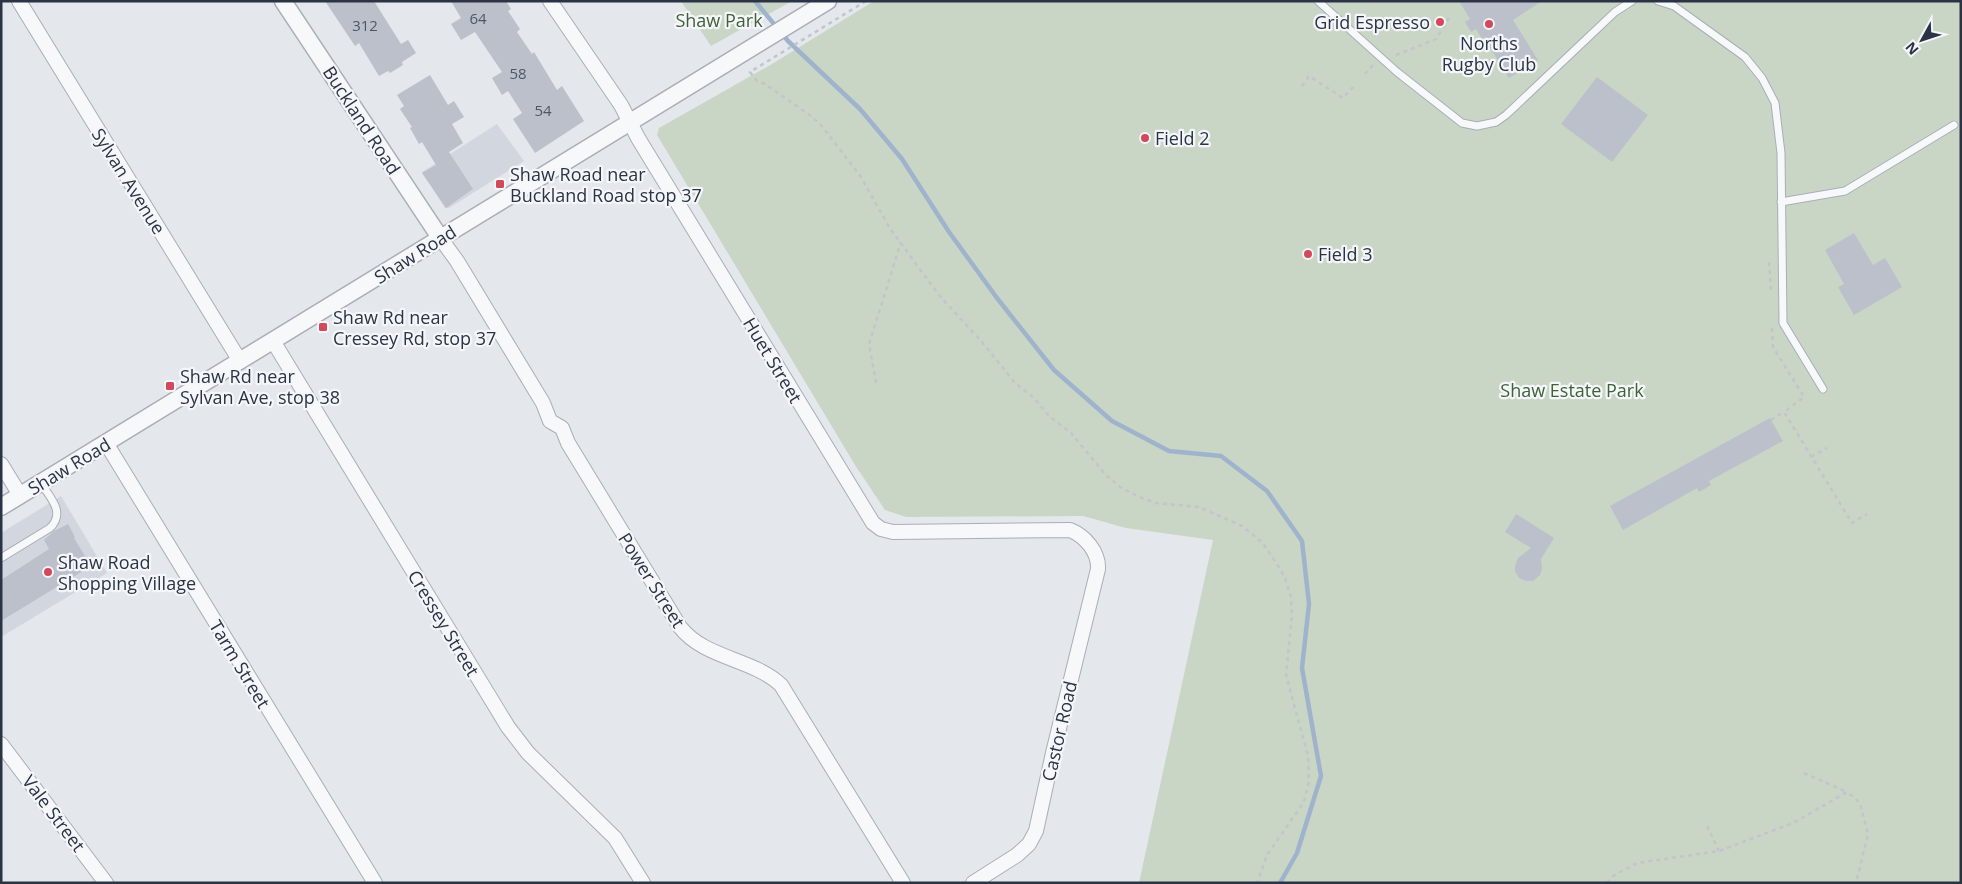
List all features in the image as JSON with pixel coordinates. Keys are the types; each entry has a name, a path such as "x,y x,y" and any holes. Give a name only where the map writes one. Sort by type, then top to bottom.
{"street":[{"name":"Sylvan Avenue","path":"19,1 240,361"},
{"name":"Buckland Road","path":"282,1 441,238"},
{"name":"Huet Street","path":"550,1 621,105 828,451 877,526 886,531 900,532 1070,530 1077,533 1094,551"},
{"name":"Shaw Road","path":"1,507 821,6"},
{"name":"Power Street","path":"441,238 457,261 543,403 550,421 561,427 564,431 568,443 680,627 693,641 767,675 781,685 903,883"},
{"name":"Cressey Street","path":"273,341 508,727 528,753 614,838 643,883"},
{"name":"Tarm Street","path":"106,443 375,883"},
{"path":"1,464 20,495"},
{"name":"Castor Road","path":"974,883 1017,855 1029,844 1036,831 1098,569 1094,551"},
{"name":"Vale Street","path":"1,744 106,883"}],"lane":[{"path":"1318,1 1422,93 1462,123 1477,126 1496,122 1506,115 1615,12 1632,1"},
{"path":"1658,1 1674,6 1744,57 1762,78 1775,103 1781,153 1783,323 1823,389"},
{"path":"1781,202 1845,191 1954,125"},
{"path":"1,558 50,528 56,522 58,515 56,508 40,483"}],"path":[{"path":"866,1 750,72 757,81 765,84 821,125 861,177 889,227 938,294 982,342 1015,383 1034,398 1049,416 1070,433 1104,473 1120,487 1137,496 1156,503 1199,507 1242,526 1262,542 1285,578 1291,597 1292,615 1286,675 1308,756 1309,782 1304,802 1267,855 1256,883"},
{"path":"1392,52 1396,56 1436,39 1449,18"},
{"path":"1365,74 1375,63"},
{"path":"1302,86 1309,76 1343,98 1356,84"},
{"path":"876,383 869,344 901,242"},
{"path":"1770,290 1769,261 1782,260"},
{"path":"1771,420 1804,397 1773,347 1772,328"},
{"path":"1784,412 1852,523 1867,514"},
{"path":"1811,457 1827,448"},
{"path":"1804,773 1847,792 1860,804 1868,834 1856,883"},
{"path":"1607,883 1612,876 1636,863 1719,851 1793,823 1847,792"},
{"path":"1707,826 1719,851"}],"shaded area":[{"path":"497,124 524,161 449,208 445,208 422,172"},
{"path":"61,496 107,573 1,637 1,533"}],"green space":[{"name":"Shaw Park","path":"681,1 792,1 711,46"},
{"name":"Shaw Estate Park","path":"874,1 1961,1 1961,883 1139,883 1213,540 1126,528 1083,516 906,517 885,510 855,465 657,135 659,128 772,64"}],"building":[{"path":"325,1 374,1 401,44 408,40 416,53 402,62 403,65 390,73 388,71 379,76 359,43 355,46"},
{"path":"451,1 506,1 511,9 508,11 520,29 517,32 532,54 534,52 557,90 562,86 584,121 535,153 513,119 522,113 508,91 502,95 492,78 502,72 475,32 461,40 451,24 461,18"},
{"path":"1459,1 1542,1 1513,20 1538,60 1509,78 1484,38 1482,39 1476,29 1471,32 1465,22 1470,19"},
{"path":"430,75 448,105 454,101 464,117 452,124 463,143 449,152 473,189 446,208 422,173 436,165 422,142 419,144 410,128 412,127 400,109 404,106 397,95"},
{"path":"1597,77 1648,115 1612,162 1561,124"},
{"path":"1854,233 1873,265 1885,258 1902,287 1854,315 1838,287 1844,284 1825,250"},
{"path":"1770,418 1783,441 1709,481 1711,485 1699,492 1697,488 1623,530 1610,506"},
{"path":"1516,514 1554,538 1541,559 1542,569 1540,575 1533,581 1519,578 1515,571 1518,558 1531,548 1505,532"},
{"name":"Shaw Road Shopping Village","path":"68,524 91,566 1,621 1,580 49,549 44,540 54,531"}],"waterway":[{"path":"755,1 788,41 860,109 902,159 949,232 997,298 1054,370 1112,421 1169,451 1221,456 1267,491 1302,541 1309,604 1302,668 1321,776 1297,853 1280,883"}],"place":[{"name":"Grid Espresso","path":"1440,22"},
{"name":"Norths Rugby Club","path":"1489,24"},
{"name":"Field 2","path":"1145,138"},
{"name":"Shaw Road near Buckland Road stop 37","path":"500,184"},
{"name":"Field 3","path":"1308,254"},
{"name":"Shaw Rd near Cressey Rd, stop 37","path":"323,327"},
{"name":"Shaw Rd near Sylvan Ave, stop 38","path":"170,386"},
{"name":"Shaw Road Shopping Village","path":"48,572"}]}
